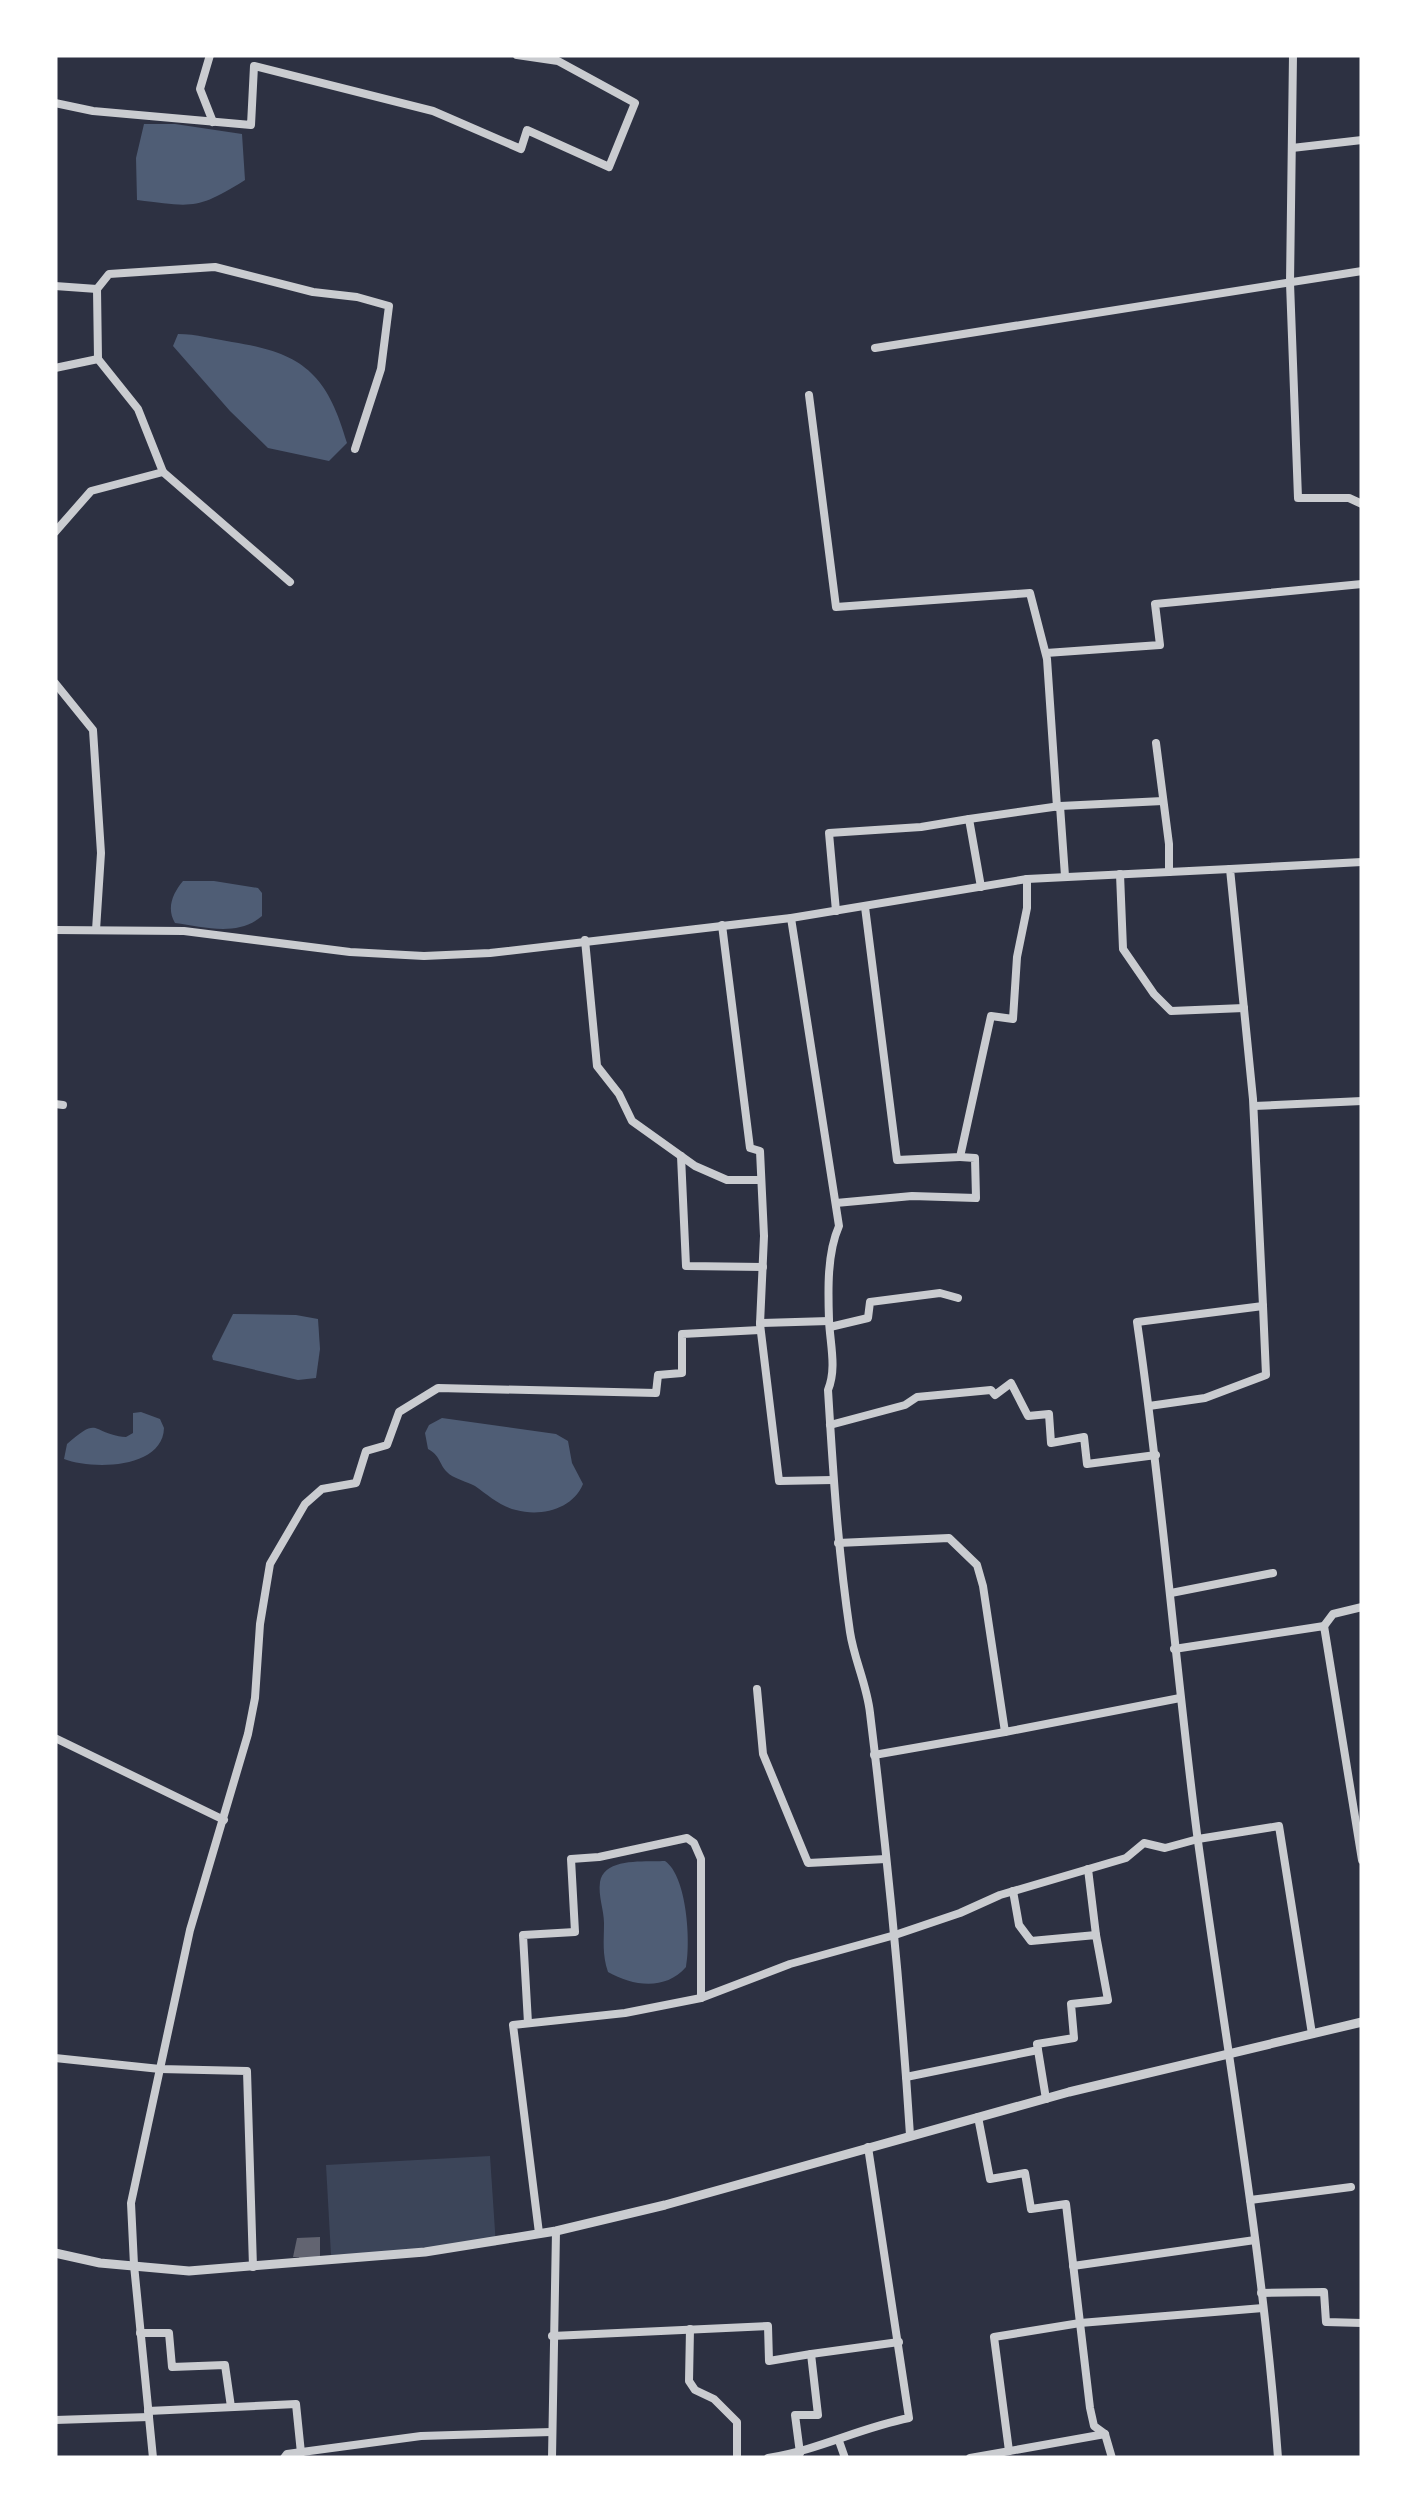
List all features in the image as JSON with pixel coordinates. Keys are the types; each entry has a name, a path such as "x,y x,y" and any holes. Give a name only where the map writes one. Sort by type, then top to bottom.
{"street":[{"path":"210,55 200,89 213,122"},
{"path":"55,104 94,112 251,125 254,66 433,111 521,149 527,130 609,167 636,102 558,61 518,55"},
{"path":"1293,55 1290,283 1298,498 1349,498 1362,504"},
{"path":"1292,148 1362,140"},
{"path":"290,582 163,472 138,409 98,359 97,288 109,274 215,268 389,306 381,369 355,448"},
{"path":"874,348 1362,271"},
{"path":"55,286 97,288"},
{"path":"55,368 98,359"},
{"path":"809,395 836,607 1030,593 1046,653 1065,876"},
{"path":"55,532 91,491 163,472"},
{"path":"1046,653 1160,645 1155,604 1362,584"},
{"path":"55,683 93,730 101,853 96,930"},
{"path":"1156,743 1169,872"},
{"path":"836,911 829,832 922,827 1059,807 1163,801"},
{"path":"969,820 982,887"},
{"path":"55,930 184,931 350,952 424,956 490,953 791,918 1026,879 1362,862"},
{"path":"1150,1406 1206,1398 1266,1375 1254,1106 1230,870"},
{"path":"1120,874 1123,950 1154,994 1171,1011 1244,1008"},
{"path":"960,1157 991,1016 1013,1019 1017,957 1028,908 1026,879"},
{"path":"836,1203 912,1196 976,1198 975,1158 898,1160 865,907"},
{"path":"791,918 840,1226 832,1242 830,1324 834,1376 828,1390 833,1480 852,1640 870,1707 895,1935 910,2135"},
{"path":"722,925 750,1148 760,1151 760,1326 779,1481 833,1480"},
{"path":"585,940 597,1066 632,1121 694,1166 727,1180 761,1180"},
{"path":"1254,1106 1362,1101"},
{"path":"681,1156 686,1266 763,1267"},
{"path":"154,2458 131,2202 190,1930 256,1698 260,1624 270,1564 306,1504 322,1489 356,1483 366,1451 386,1444 399,1412 438,1388 656,1392 658,1375 682,1373 682,1334 830,1324 868,1318 870,1302 940,1293 958,1298"},
{"path":"1263,1306 1137,1322 1156,1455 1174,1649 1198,1839 1250,2200 1278,2458"},
{"path":"830,1424 905,1405 917,1397 991,1390 995,1396 1011,1383 1028,1416 1049,1414 1050,1443 1084,1437 1087,1464 1156,1455"},
{"path":"838,1543 949,1538 977,1566 1004,1732"},
{"path":"1171,1594 1273,1573"},
{"path":"1174,1649 1324,1626 1333,1614 1362,1607"},
{"path":"1324,1626 1359,1818 1362,1860"},
{"path":"757,1689 763,1754 808,1863 886,1859"},
{"path":"874,1756 1180,1698"},
{"path":"55,1738 224,1820"},
{"path":"1352,1787 1362,1783"},
{"path":"539,2233 513,2024 625,2014 701,1998 790,1964 895,1935 1012,1891 1126,1858 1144,1843 1165,1848 1279,1826 1312,2034"},
{"path":"528,2023 524,1935 575,1932 571,1859 599,1857 687,1838 700,1859 701,1998"},
{"path":"1046,2098 1037,2044 1074,2038 1071,2004 1108,2000 1088,1868"},
{"path":"1012,1891 1019,1925 1031,1940 1096,1935"},
{"path":"55,2253 100,2263 189,2271 424,2252 556,2231 665,2205 1046,2098 1362,2022"},
{"path":"906,2077 1038,2050"},
{"path":"55,2058 160,2070 247,2071 253,2267"},
{"path":"978,2117 990,2179 1025,2173 1031,2209 1066,2204 1090,2408 1094,2426 1105,2434 1112,2458"},
{"path":"768,2458 800,2453 872,2425 909,2418 868,2147"},
{"path":"1250,2200 1352,2187"},
{"path":"552,2458 556,2231"},
{"path":"1073,2266 1254,2240"},
{"path":"1261,2293 1324,2292 1326,2322 1362,2323"},
{"path":"1009,2451 994,2337 1080,2324 1263,2308"},
{"path":"552,2336 768,2326 770,2360 899,2342"},
{"path":"690,2329 689,2381 737,2422 737,2458"},
{"path":"140,2333 169,2333 172,2368 225,2365 232,2407"},
{"path":"800,2453 795,2415 818,2415 811,2354"},
{"path":"55,2420 296,2404 301,2452"},
{"path":"284,2458 301,2452 421,2436 552,2432"},
{"path":"970,2458 1105,2434"},
{"path":"838,2441 845,2458"}],"shaded area":[{"path":"144,124 175,124 242,134 245,180 216,197 194,204 137,200 136,158"},
{"path":"178,334 256,347 294,360 320,383 347,443 329,461 268,448 173,346"},
{"path":"183,881 258,888 262,893 262,916 232,928 175,923 172,901"},
{"path":"233,1314 318,1319 320,1349 316,1378 298,1380 213,1360"},
{"path":"133,1413 160,1419 164,1428 161,1442 152,1452 139,1459 108,1465 64,1459 67,1444 91,1428 126,1437 133,1433"},
{"path":"442,1418 556,1434 568,1441 572,1463 583,1484 572,1500 555,1509 526,1512 505,1506 449,1474 428,1449 425,1433 429,1425"},
{"path":"665,1861 683,1895 688,1942 686,1967 659,1983 638,1983 608,1972 600,1882 609,1868 617,1865"},
{"path":"490,2156 496,2246 331,2255 326,2165"}],"building":[{"path":"320,2237 320,2259 300,2261 293,2257 297,2238"}]}
